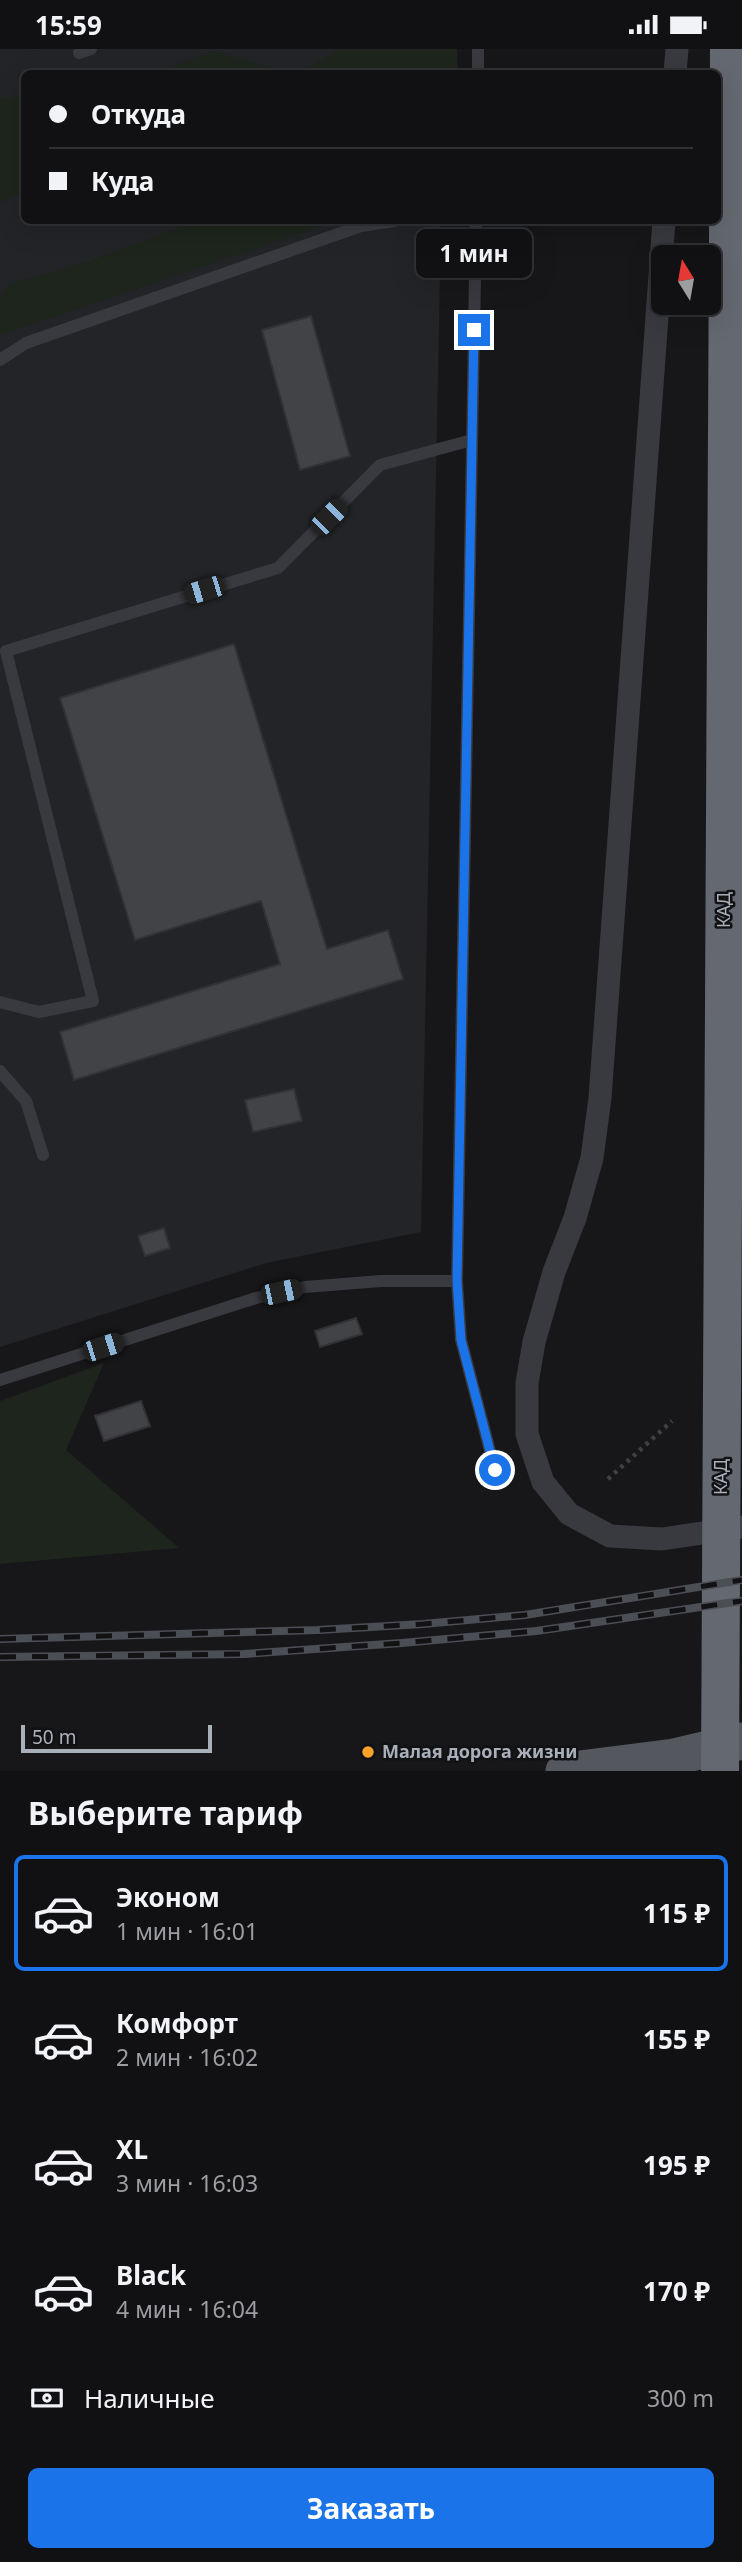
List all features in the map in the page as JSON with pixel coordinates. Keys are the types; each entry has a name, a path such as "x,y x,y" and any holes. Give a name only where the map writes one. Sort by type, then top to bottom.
{"highway":[{"name":"КАД","path":"720,1771 729,49"}],"main road":[{"path":"564,1771 674,1757 742,1741"},
{"path":"681,1771 742,1760"}],"street":[{"path":"675,70 677,49"},
{"path":"664,224 600,1097 592,1158 534,1342 527,1383 527,1434 543,1482 569,1514 610,1536 662,1539 742,1527"}],"lane":[{"path":"478,49 478,70"},
{"path":"0,360 26,343 361,226 374,224"},
{"path":"477,224 457,1281 461,1340 495,1470"},
{"path":"0,1002 39,1012 93,1000 6,651 278,568 380,465 472,440"},
{"path":"0,1071 26,1101 43,1155"},
{"path":"0,1380 281,1292 305,1287 381,1281 457,1281"}],"path":[{"path":"608,1479 672,1421"}],"shaded area":[{"path":"0,49 444,49 444,70 21,70 21,224 441,224 421,1232 266,1263 0,1347"},
{"path":"340,49 457,49 458,70 299,70"},
{"path":"213,51 280,70 161,70"},
{"path":"21,96 21,193 0,202 0,99"},
{"path":"188,224 328,224 0,335 0,298 9,284 90,261"},
{"path":"104,1363 66,1450 179,1548 0,1564 0,1401"}],"building":[{"path":"311,316 350,456 300,470 262,330"},
{"path":"234,644 327,949 388,930 403,979 74,1080 60,1032 280,964 261,901 135,940 60,698"},
{"path":"294,1089 302,1121 253,1132 245,1100"},
{"path":"164,1228 170,1248 145,1256 138,1236"},
{"path":"356,1318 362,1334 320,1347 315,1331"},
{"path":"141,1401 150,1426 104,1441 95,1416"}],"railway":[{"path":"0,1639 318,1630 423,1624 525,1615 742,1580"},
{"path":"0,1657 244,1654 402,1643 536,1631 742,1601"}],"place":[{"name":"Малая дорога жизни","path":"368,1752"}],"route":[{"path":"474,330 457,1281 461,1340 495,1470"}]}
